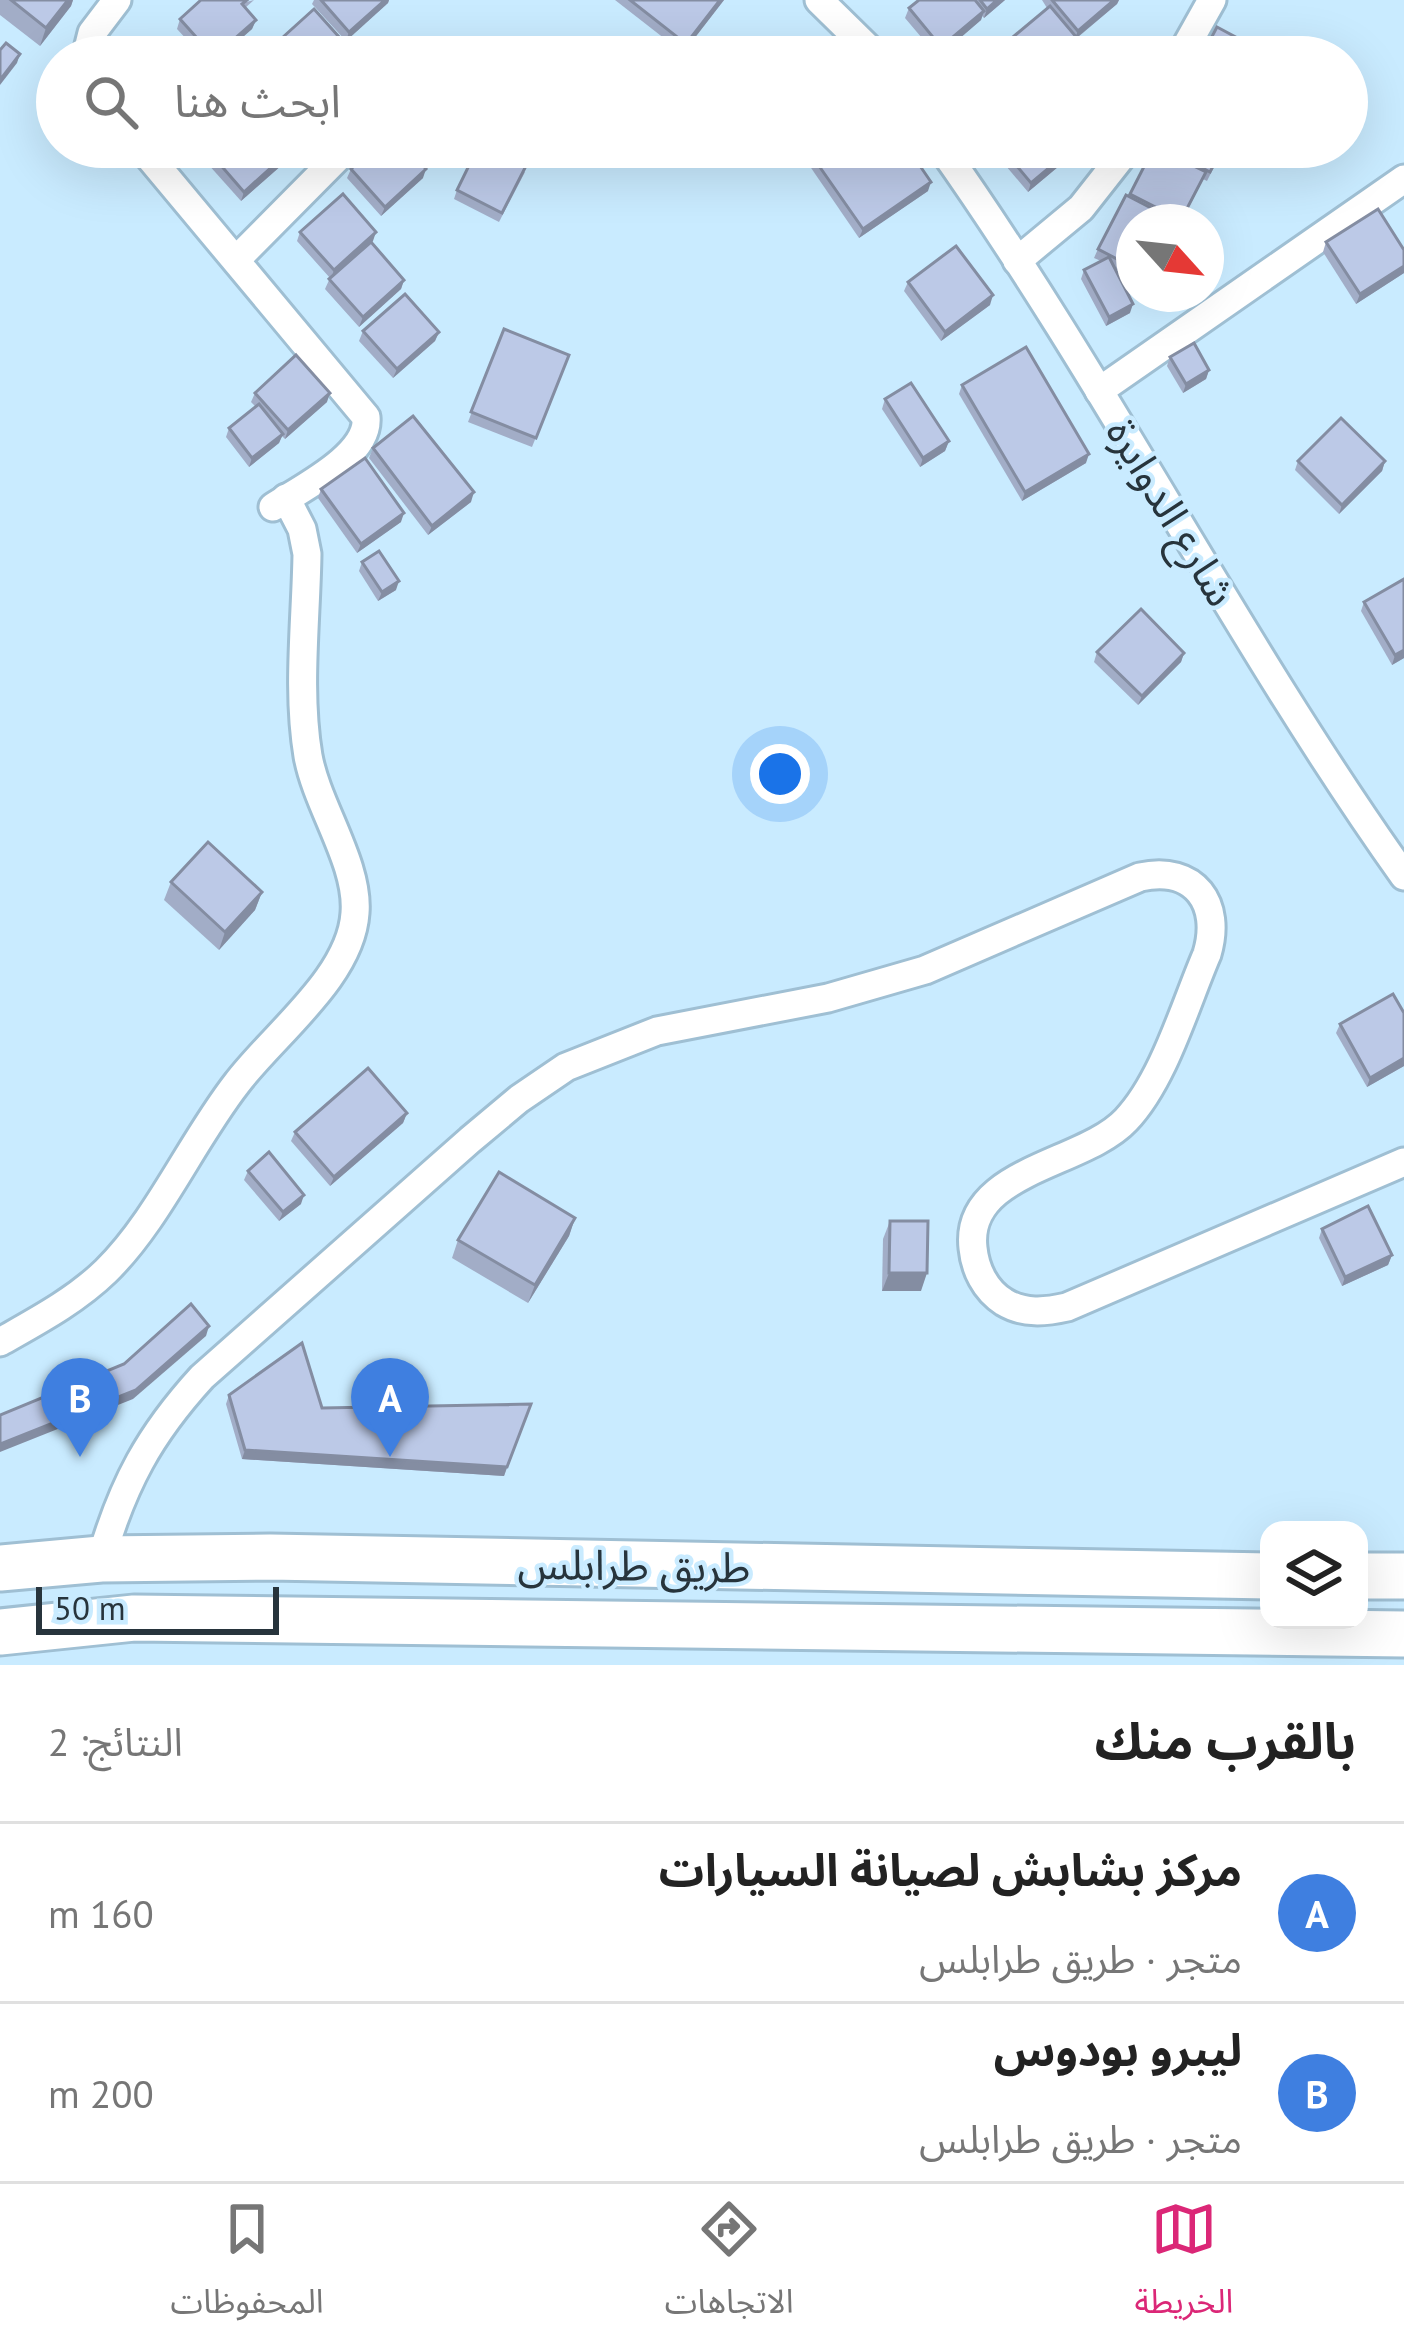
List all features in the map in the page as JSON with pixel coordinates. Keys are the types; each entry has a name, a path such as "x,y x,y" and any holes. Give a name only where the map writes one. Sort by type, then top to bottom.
{"highway":[{"name":"طريق طرابلس","path":"0,1568 101,1558 270,1556 1260,1576"},
{"path":"1368,1576 1404,1576"},
{"path":"0,1632 134,1618 1404,1634"}],"street":[{"path":"91,36 117,0"},
{"path":"818,0 857,36"},
{"path":"842,21 862,0"},
{"path":"1192,36 1212,0"},
{"path":"0,1342 88,1288 130,1244 213,1115 330,975 351,938 356,903 308,754 304,696 307,554 302,530 280,503 353,452 367,428 366,417 159,168"},
{"path":"236,260 328,168"},
{"name":"شارع الدوايرة","path":"955,168 1099,392 1332,775 1404,876"},
{"path":"1017,261 1082,208 1113,168"},
{"path":"1099,392 1404,179"},
{"path":"101,1558 118,1503 140,1458 167,1416 202,1377 470,1140 566,1067 657,1031 828,998 926,970 1140,877 1174,875 1202,894 1211,911 1214,933 1207,954 1154,1080 1126,1120 1093,1145 1014,1179 993,1193 978,1214 972,1239 974,1263 984,1282 1001,1300 1021,1310 1067,1307 1404,1162"}],"building":[{"path":"11,0 68,0 46,28"},
{"path":"201,0 247,0 242,4 256,20 238,36 195,36 180,19"},
{"path":"321,0 385,0 349,32"},
{"path":"630,0 720,0 692,36 676,36"},
{"path":"919,0 975,0 984,11 954,36 932,36 909,8"},
{"path":"1052,0 1114,0 1078,31"},
{"path":"1050,6 1075,36 1014,36"},
{"path":"314,9 338,36 284,36"},
{"path":"1217,27 1234,36 1212,36"},
{"path":"6,43 20,54 0,80 0,50"},
{"path":"223,168 271,168 244,192"},
{"path":"425,168 426,169 385,207 351,169"},
{"path":"468,168 525,168 502,213 457,190"},
{"path":"820,168 921,168 931,182 863,229"},
{"path":"1018,168 1049,168 1031,183"},
{"path":"1143,168 1206,172 1189,204 1150,204 1130,194"},
{"path":"343,194 376,232 334,270 300,232"},
{"path":"1126,195 1143,204 1121,204"},
{"path":"1378,209 1404,250 1404,266 1360,294 1326,242"},
{"path":"1116,214 1116,258 1098,249"},
{"path":"371,242 404,280 363,317 329,279"},
{"path":"956,246 993,295 945,332 908,282"},
{"path":"1109,257 1116,271 1118,312 1109,317 1084,270"},
{"path":"405,294 439,332 397,369 363,331"},
{"path":"504,329 569,355 536,438 471,412"},
{"path":"1194,343 1209,370 1186,384 1170,357"},
{"path":"1026,347 1089,454 1025,492 962,385"},
{"path":"296,355 330,393 288,430 255,393"},
{"path":"911,383 949,441 923,458 885,399"},
{"path":"259,404 283,434 252,458 229,428"},
{"path":"413,416 474,492 432,526 373,448"},
{"path":"1341,418 1385,461 1342,505 1298,461"},
{"path":"365,458 404,513 361,544 321,489"},
{"path":"379,551 399,581 382,592 362,562"},
{"path":"1404,579 1404,650 1395,655 1364,602"},
{"path":"1141,609 1184,653 1142,696 1097,652"},
{"path":"208,842 262,892 225,932 171,882"},
{"path":"1393,994 1404,1013 1404,1058 1370,1078 1340,1024"},
{"path":"368,1068 407,1113 334,1177 295,1132"},
{"path":"269,1152 304,1195 283,1212 248,1171"},
{"path":"499,1172 575,1218 535,1285 458,1240"},
{"path":"1368,1206 1392,1255 1345,1277 1322,1229"},
{"path":"890,1221 928,1221 927,1273 889,1273"},
{"path":"191,1304 209,1326 136,1390 0,1444 0,1415 124,1364"},
{"path":"302,1343 322,1408 531,1404 507,1467 245,1450 229,1395"}],"place":[{"name":"ليبرو بودوس","path":"80,1457"},
{"name":"مركز بشابش لصيانة السيارات","path":"390,1457"}]}
